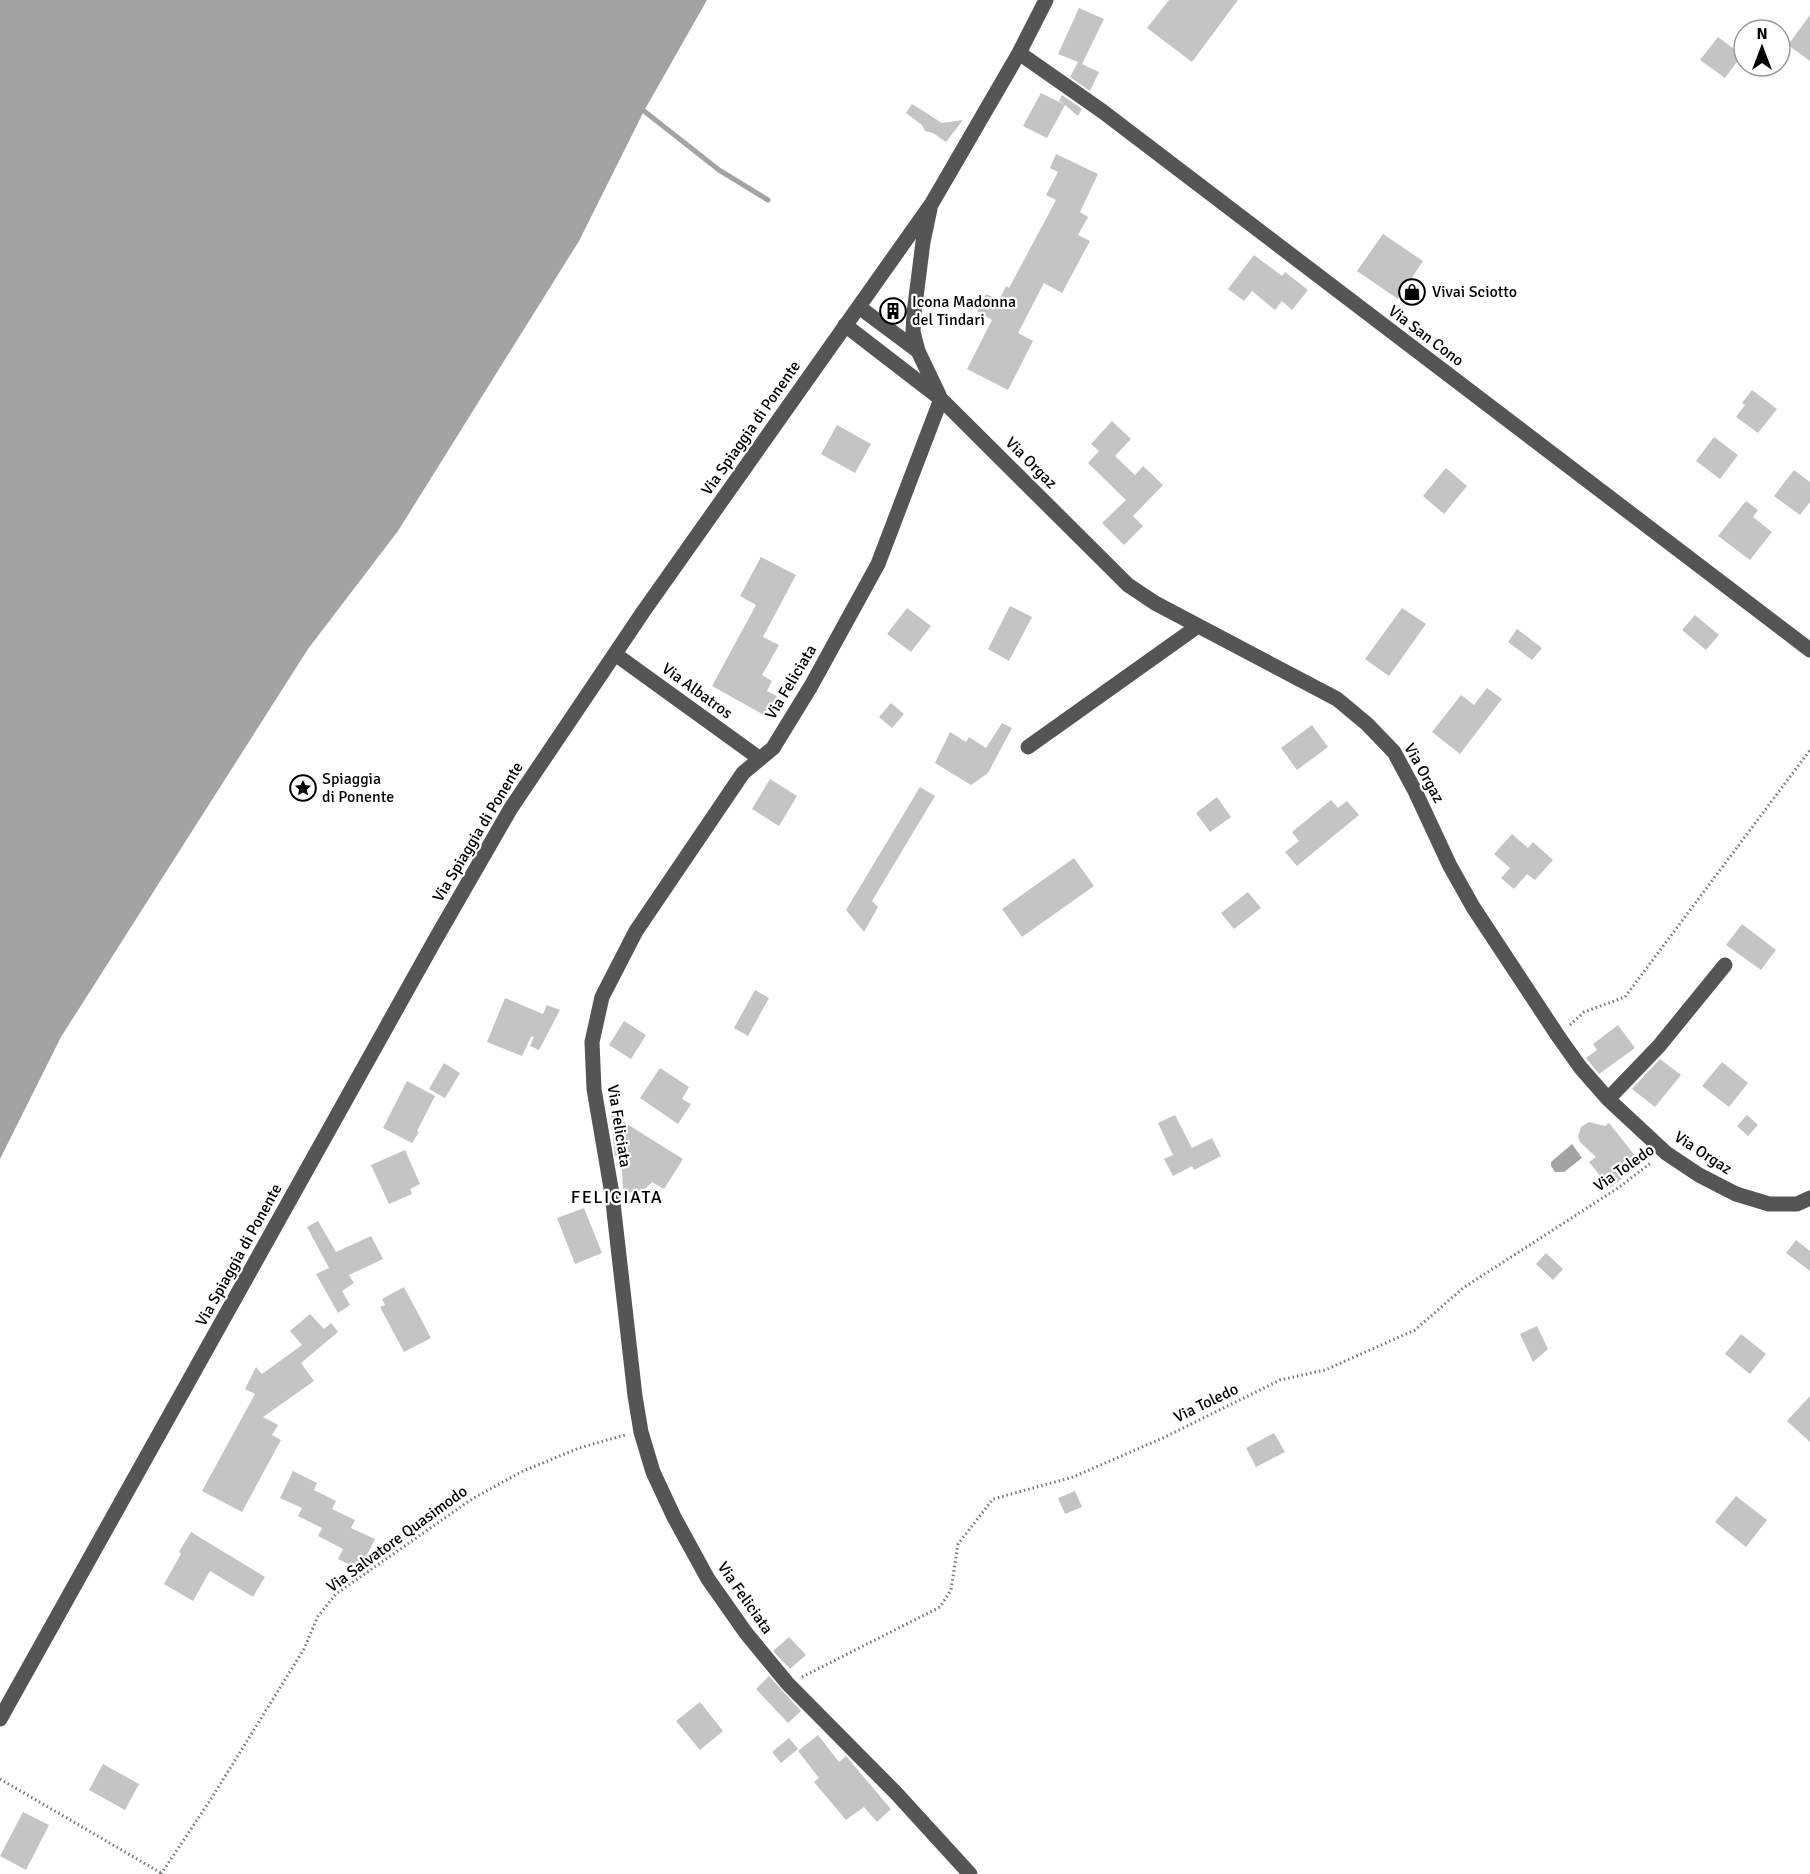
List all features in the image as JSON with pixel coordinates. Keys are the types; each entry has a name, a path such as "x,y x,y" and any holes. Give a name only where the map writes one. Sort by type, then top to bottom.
{"street":[{"name":"Via Spiaggia di Ponente","path":"0,1719 429,950 511,808 615,654 932,203 1019,53 1046,0"},
{"name":"Via San Cono","path":"1019,53 1101,111 1810,650"},
{"path":"932,203 923,242 913,332 918,351 941,399"},
{"path":"859,307 918,351"},
{"path":"845,325 941,399"},
{"name":"Via Orgaz","path":"941,399 1128,585 1155,603 1337,699 1368,724 1394,752 1450,866 1473,907 1558,1036 1580,1067 1608,1099 1666,1153 1699,1175 1736,1194 1769,1204 1797,1204 1810,1198"},
{"name":"Via Feliciata","path":"941,399 878,564 811,686 773,748 743,773 636,931 602,997 592,1042 594,1089 612,1194 635,1396 641,1432 653,1472 674,1517 708,1579 746,1633 788,1684 896,1793 970,1874"},
{"path":"1028,747 1198,626"},
{"name":"Via Albatros","path":"615,654 759,758"},
{"path":"1608,1099 1659,1046 1725,965"}],"path":[{"path":"1558,1036 1584,1012 1625,997 1810,750"},
{"name":"Via Toledo","path":"788,1684 940,1607 951,1590 958,1544 993,1499 1073,1477 1165,1437 1280,1380 1325,1370 1415,1330 1463,1288 1618,1188 1666,1153"},
{"name":"Via Salvatore Quasimodo","path":"161,1873 211,1799 304,1649 318,1616 336,1594 472,1499 511,1477 579,1448 641,1432"},
{"path":"0,1779 161,1873"}],"shaded area":[{"path":"0,0 707,0 644,111 579,241 398,531 308,649 61,1037 0,1159"},
{"path":"1572,1144 1582,1158 1564,1172 1555,1172 1551,1162"}],"building":[{"path":"1169,0 1238,0 1192,62 1147,28"},
{"path":"1079,8 1104,19 1082,64 1099,72 1090,91 1070,77 1078,62 1058,54"},
{"path":"1810,15 1810,61 1792,48 1792,40"},
{"path":"1718,37 1732,48 1732,69 1725,78 1700,60"},
{"path":"1041,93 1065,105 1047,138 1023,126"},
{"path":"1062,95 1082,109 1078,116 1059,101"},
{"path":"912,104 942,123 963,120 946,142 933,133 925,131 922,125 906,113"},
{"path":"1056,154 1098,174 1080,212 1088,217 1078,235 1090,241 1062,293 1044,283 1018,333 1033,341 1008,390 967,369 992,320 977,311 986,294 999,300 1006,286 1009,288 1056,200 1046,195 1058,172 1050,168"},
{"path":"1383,234 1423,261 1398,299 1357,271"},
{"path":"1254,255 1282,276 1285,272 1308,290 1292,310 1282,301 1275,310 1252,291 1244,301 1228,289"},
{"path":"1752,390 1777,409 1758,433 1736,417 1745,405 1742,403"},
{"path":"1112,421 1131,439 1115,456 1135,475 1143,466 1163,485 1133,516 1143,526 1124,545 1102,523 1126,500 1088,463 1099,451 1091,444"},
{"path":"837,425 871,444 855,473 821,454"},
{"path":"1714,437 1738,455 1720,479 1696,461"},
{"path":"1446,468 1467,486 1444,514 1423,496"},
{"path":"1794,470 1810,482 1810,502 1800,515 1774,496"},
{"path":"1746,501 1758,510 1753,517 1772,532 1750,560 1718,536"},
{"path":"761,557 796,575 763,637 779,645 762,675 772,681 767,691 777,696 766,716 712,686 756,605 740,596"},
{"path":"1010,606 1032,617 1009,661 988,649"},
{"path":"907,608 931,626 911,652 887,634"},
{"path":"1402,608 1426,624 1389,676 1365,659"},
{"path":"1695,615 1719,635 1706,650 1682,630"},
{"path":"1517,629 1542,648 1532,660 1508,642"},
{"path":"1487,688 1502,699 1460,754 1432,732 1461,695 1474,705"},
{"path":"891,703 904,714 892,728 879,717"},
{"path":"1002,723 1012,728 988,773 971,785 935,763 950,732 966,742 969,737 986,748"},
{"path":"1312,725 1328,747 1297,770 1281,748"},
{"path":"770,779 797,796 779,826 752,809"},
{"path":"920,787 935,796 872,901 878,907 864,932 846,910"},
{"path":"1217,797 1231,817 1210,832 1196,813"},
{"path":"1331,800 1338,808 1347,801 1359,815 1297,866 1285,852 1299,841 1292,832"},
{"path":"1512,834 1528,848 1533,842 1553,860 1535,880 1527,874 1514,889 1501,878 1510,868 1494,854"},
{"path":"1074,858 1094,886 1022,937 1002,909"},
{"path":"1248,892 1261,908 1234,929 1221,913"},
{"path":"1742,924 1776,950 1761,970 1726,945"},
{"path":"755,990 769,998 748,1036 734,1028"},
{"path":"505,998 543,1014 547,1005 560,1010 539,1050 530,1046 534,1036 531,1037 522,1056 487,1042"},
{"path":"624,1021 646,1035 631,1059 609,1045"},
{"path":"1618,1025 1635,1048 1599,1074 1586,1058 1597,1050 1593,1044"},
{"path":"1660,1059 1681,1075 1655,1107 1632,1089"},
{"path":"1722,1062 1748,1083 1729,1107 1702,1086"},
{"path":"444,1063 460,1073 445,1098 429,1089"},
{"path":"660,1068 689,1087 682,1099 691,1104 678,1124 640,1098"},
{"path":"407,1081 435,1096 412,1143 383,1128"},
{"path":"611,1114 683,1159 664,1189 652,1182 643,1191 627,1193 626,1189 623,1189 621,1156 615,1156"},
{"path":"1175,1115 1192,1148 1212,1138 1221,1156 1194,1170 1192,1166 1173,1176 1164,1159 1173,1155 1158,1123"},
{"path":"1747,1115 1758,1125 1748,1136 1737,1126"},
{"path":"1589,1122 1605,1126 1609,1123 1641,1163 1610,1188 1589,1162 1596,1157 1580,1142 1578,1137 1581,1127"},
{"path":"405,1150 420,1184 410,1189 412,1194 389,1204 371,1165"},
{"path":"584,1208 602,1253 575,1264 557,1218"},
{"path":"318,1221 336,1252 371,1236 383,1259 349,1275 354,1283 342,1291 350,1305 338,1313 316,1274 329,1268 307,1227"},
{"path":"1796,1240 1810,1251 1810,1271 1786,1253"},
{"path":"1546,1253 1563,1269 1553,1280 1536,1264"},
{"path":"404,1287 431,1338 404,1352 380,1307 385,1305 382,1299"},
{"path":"310,1314 324,1329 331,1323 338,1332 301,1363 314,1381 263,1417 278,1425 272,1435 281,1440 242,1512 202,1491 255,1394 245,1389 256,1367 262,1374 302,1345 290,1331"},
{"path":"1537,1326 1548,1349 1533,1362 1520,1334"},
{"path":"1741,1334 1766,1354 1750,1374 1725,1354"},
{"path":"1810,1396 1810,1442 1787,1421"},
{"path":"1274,1433 1285,1452 1256,1467 1246,1448"},
{"path":"293,1471 317,1483 314,1490 336,1501 332,1509 355,1520 351,1528 375,1539 360,1569 338,1559 343,1549 318,1536 322,1528 298,1516 302,1508 280,1498"},
{"path":"1075,1491 1082,1507 1065,1514 1058,1498"},
{"path":"1736,1496 1767,1520 1746,1547 1715,1522"},
{"path":"191,1532 265,1577 253,1597 210,1571 193,1601 164,1584"},
{"path":"789,1637 806,1655 790,1669 773,1651"},
{"path":"769,1676 801,1711 788,1723 756,1689"},
{"path":"700,1702 723,1731 700,1750 676,1721"},
{"path":"818,1735 839,1762 846,1756 891,1809 877,1822 864,1807 846,1820 814,1782 819,1778 798,1751"},
{"path":"789,1738 798,1749 781,1763 772,1752"},
{"path":"103,1764 139,1784 125,1810 89,1790"},
{"path":"23,1812 49,1825 26,1870 0,1856"}],"waterway":[{"path":"644,111 719,170 768,200"}],"place":[{"name":"Vivai Sciotto","path":"1412,292"},
{"name":"Icona Madonna del Tindari","path":"893,311"},
{"name":"Spiaggia di Ponente","path":"303,788"}],"district":[{"name":"FELICIATA","path":"617,1197"}]}
